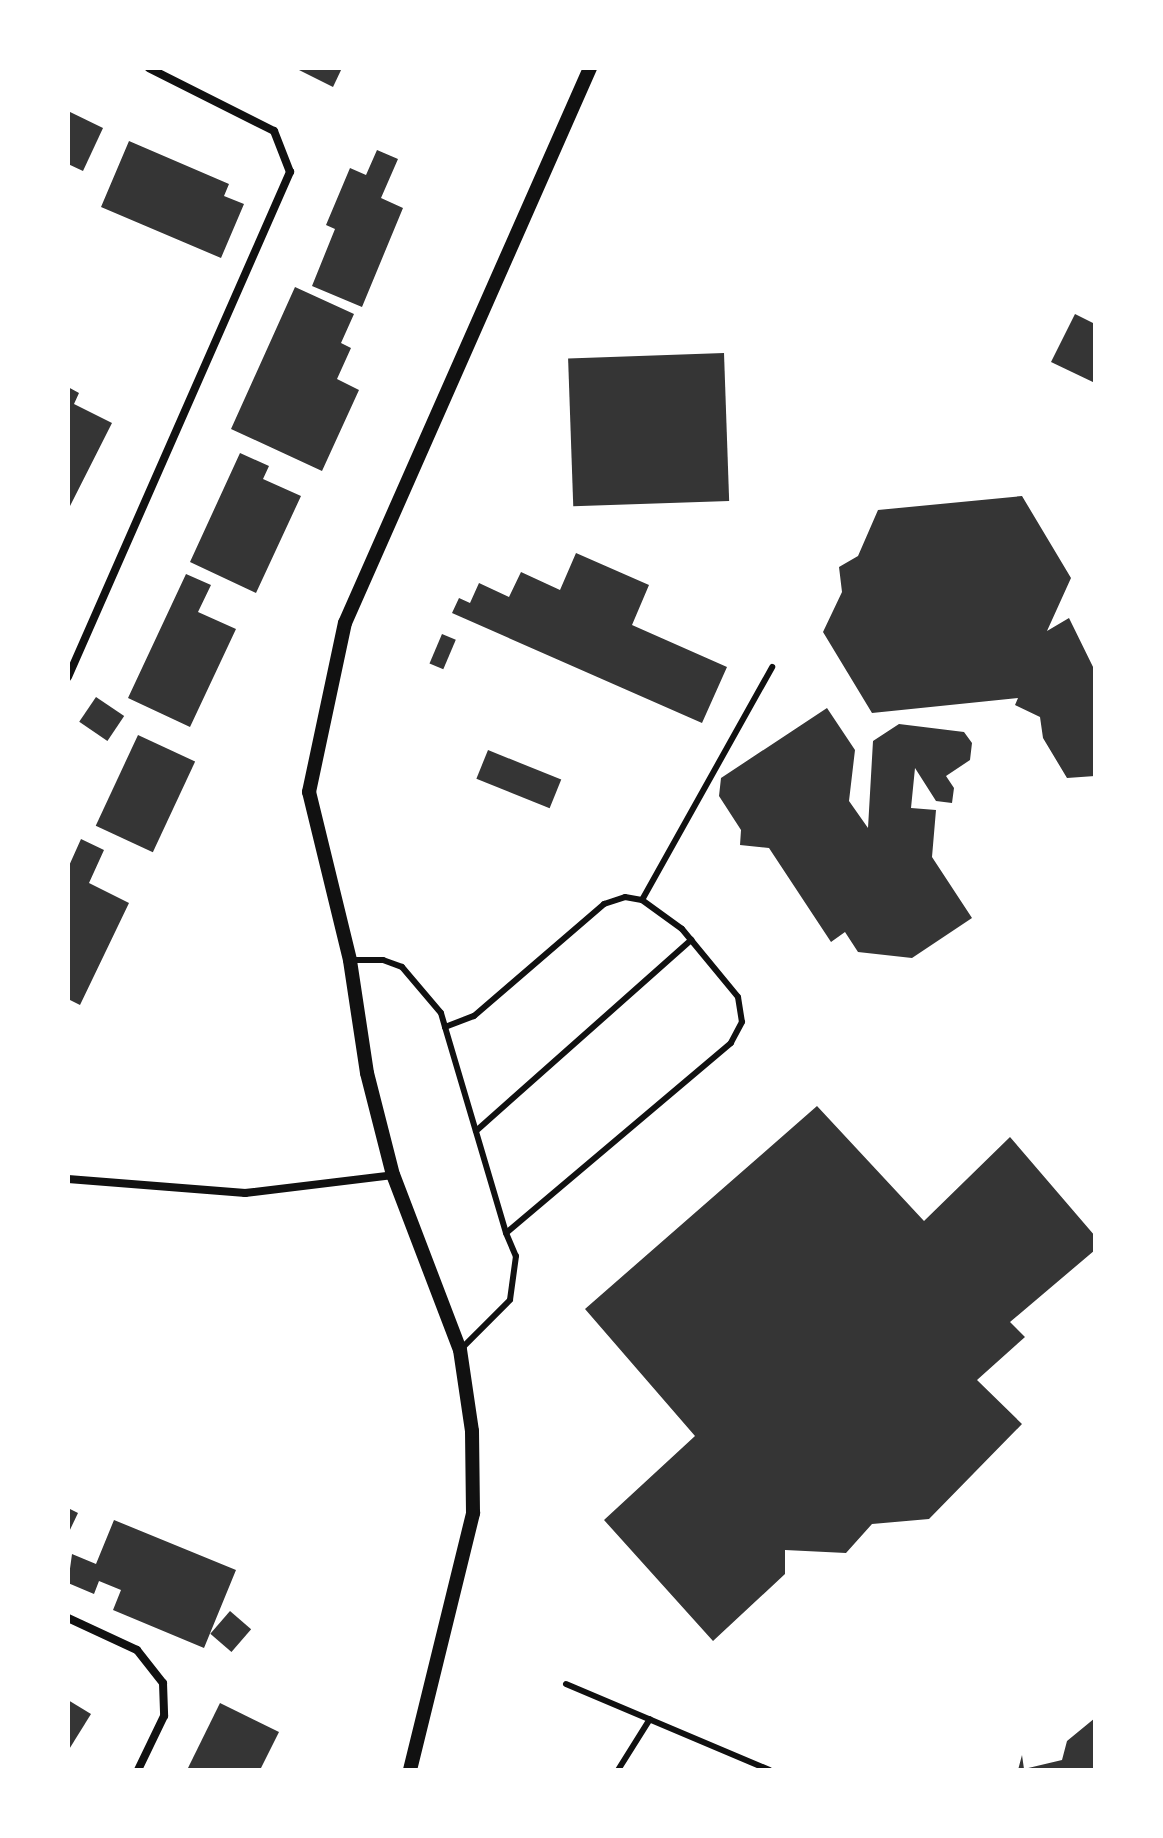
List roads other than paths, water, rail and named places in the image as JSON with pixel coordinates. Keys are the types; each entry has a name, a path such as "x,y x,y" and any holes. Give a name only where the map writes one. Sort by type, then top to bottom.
{"street":[{"path":"68,677 290,172 274,131 149,68"},
{"path":"410,1770 473,1513 472,1431 460,1350 393,1175 367,1073 350,960 309,792 345,623 590,68"},
{"path":"68,1179 245,1193 393,1175"},
{"path":"68,1618 137,1650 163,1683 164,1716 138,1770"}],"lane":[{"path":"642,900 772,667"},
{"path":"445,1027 474,1016 604,904 625,897 642,900 691,940 738,997 742,1022 731,1043 506,1233"},
{"path":"476,1131 691,940"},
{"path":"350,960 383,960 402,967 441,1013 506,1233 516,1256 510,1300 460,1350"},
{"path":"566,1684 770,1770"},
{"path":"618,1770 650,1719"}]}
